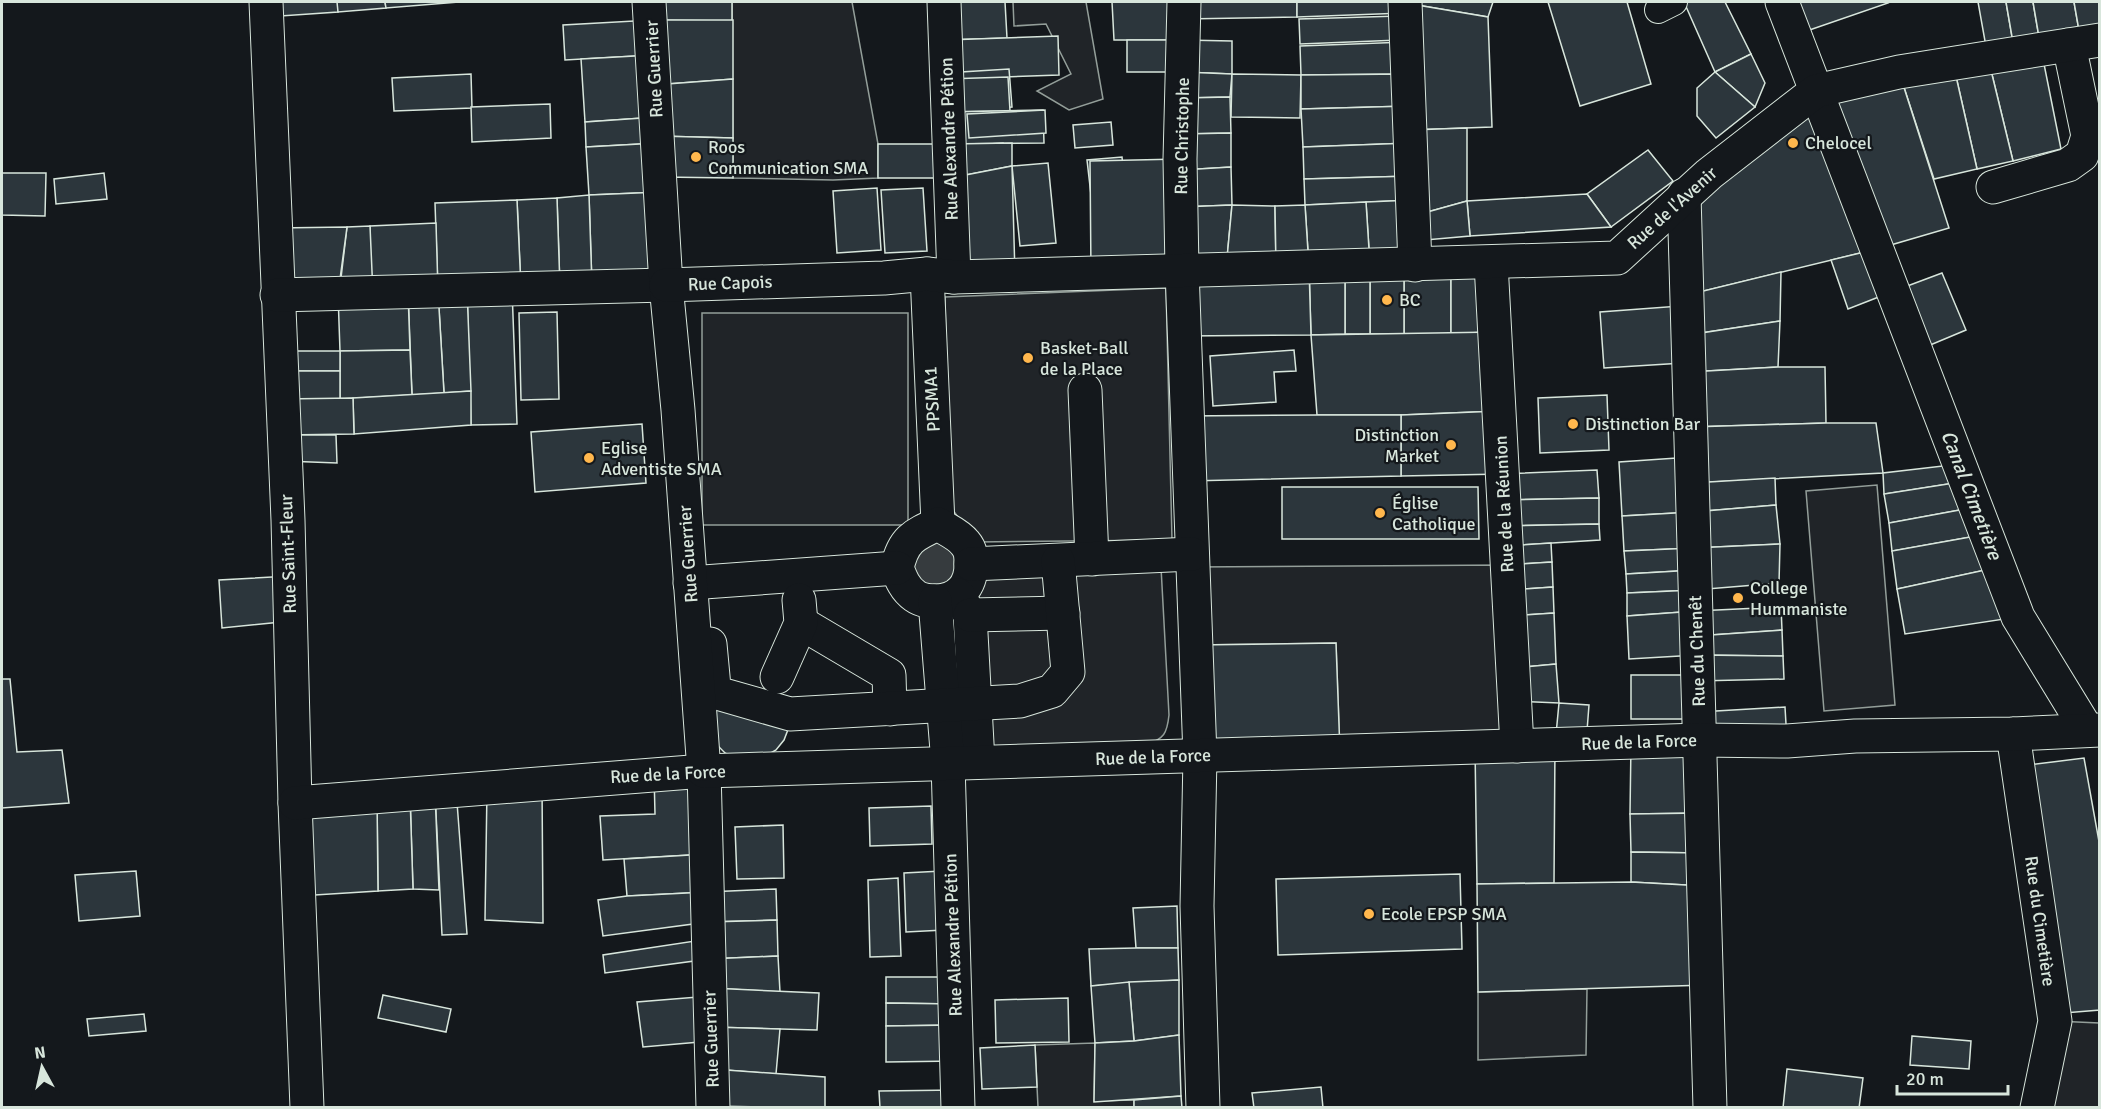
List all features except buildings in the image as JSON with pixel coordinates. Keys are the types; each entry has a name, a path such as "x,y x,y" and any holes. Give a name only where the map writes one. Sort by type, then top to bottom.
{"street":[{"name":"Rue Saint-Fleur","path":"266,2 288,520 295,803 307,1107"},
{"name":"Rue Guerrier","path":"650,2 666,285 698,583 713,1107"},
{"name":"Rue Alexandre Pétion","path":"940,275 944,2"},
{"name":"Rue Christophe","path":"1184,2 1180,159 1191,554 1200,756 1197,906 1203,1107"},
{"path":"1405,2 1415,265"},
{"path":"1782,2 2018,616 2093,730"},
{"name":"Rue de l'Avenir","path":"1182,270 1617,258 1684,195 1816,91 1899,72 2084,42"},
{"path":"1993,187 2068,165 2082,155 2088,136 2084,42"},
{"name":"Rue du Chenêt","path":"1684,195 1710,1107"},
{"name":"Rue de la Réunion","path":"1491,263 1517,746"},
{"name":"Rue Capois","path":"277,295 1182,270"},
{"name":"PPSMA1","path":"938,524 940,275"},
{"path":"1085,390 1092,560"},
{"path":"963,763 944,705 954,603 971,576 971,554 966,544 958,536 938,524 913,536 904,545 897,568 908,589 916,597 926,601 954,603 1063,613"},
{"path":"971,564 1191,554"},
{"path":"897,568 698,583 714,687 717,693 789,714 1020,701 1053,691 1068,672 1058,561"},
{"path":"777,677 801,623 797,576"},
{"path":"954,603 976,703 963,763"},
{"path":"801,623 889,675 890,708"},
{"name":"Rue de la Force","path":"295,803 704,771 1700,740 1787,741 1912,734 2013,734 2093,730"},
{"name":"Rue du Cimetière","path":"2013,734 2055,1021 2037,1107"},
{"name":"Rue Alexandre Pétion","path":"958,1107 963,763"}],"shaded area":[{"path":"732,2 852,2 878,144 878,178 833,180 733,178"},
{"path":"1013,2 1086,2 1103,99 1069,110 1037,91 1071,74 1046,24 1014,26"},
{"path":"1166,288 1172,540 976,542 950,506 945,297"},
{"path":"702,313 908,313 908,525 702,525"},
{"path":"1877,485 1895,705 1824,711 1806,491"},
{"path":"923,528 971,564 935,601 898,551"},
{"path":"1507,565 1517,746 1340,752 1336,643 1195,645 1192,567"},
{"path":"1161,567 1169,715 1166,731 1161,737 1147,745 964,751 976,573"},
{"path":"1587,989 1586,1055 1478,1060 1478,992"},
{"path":"2055,1021 2099,1023 2099,1107 2037,1108"},
{"path":"1095,1043 1094,1101 1134,1100 1134,1107 1038,1107 1035,1045"}],"place":[{"name":"Chelocel","path":"1793,143"},
{"name":"Roos Communication SMA","path":"696,157"},
{"name":"BC","path":"1387,300"},
{"name":"Basket-Ball de la Place","path":"1028,358"},
{"name":"Distinction Bar","path":"1573,424"},
{"name":"Distinction Market","path":"1451,445"},
{"name":"Eglise Adventiste SMA","path":"589,458"},
{"name":"Église Catholique","path":"1380,513"},
{"name":"College Hummaniste","path":"1738,598"},
{"name":"Ecole EPSP SMA","path":"1369,914"}],"water label":[{"name":"Canal Cimetière","path":"1972,495"}]}
